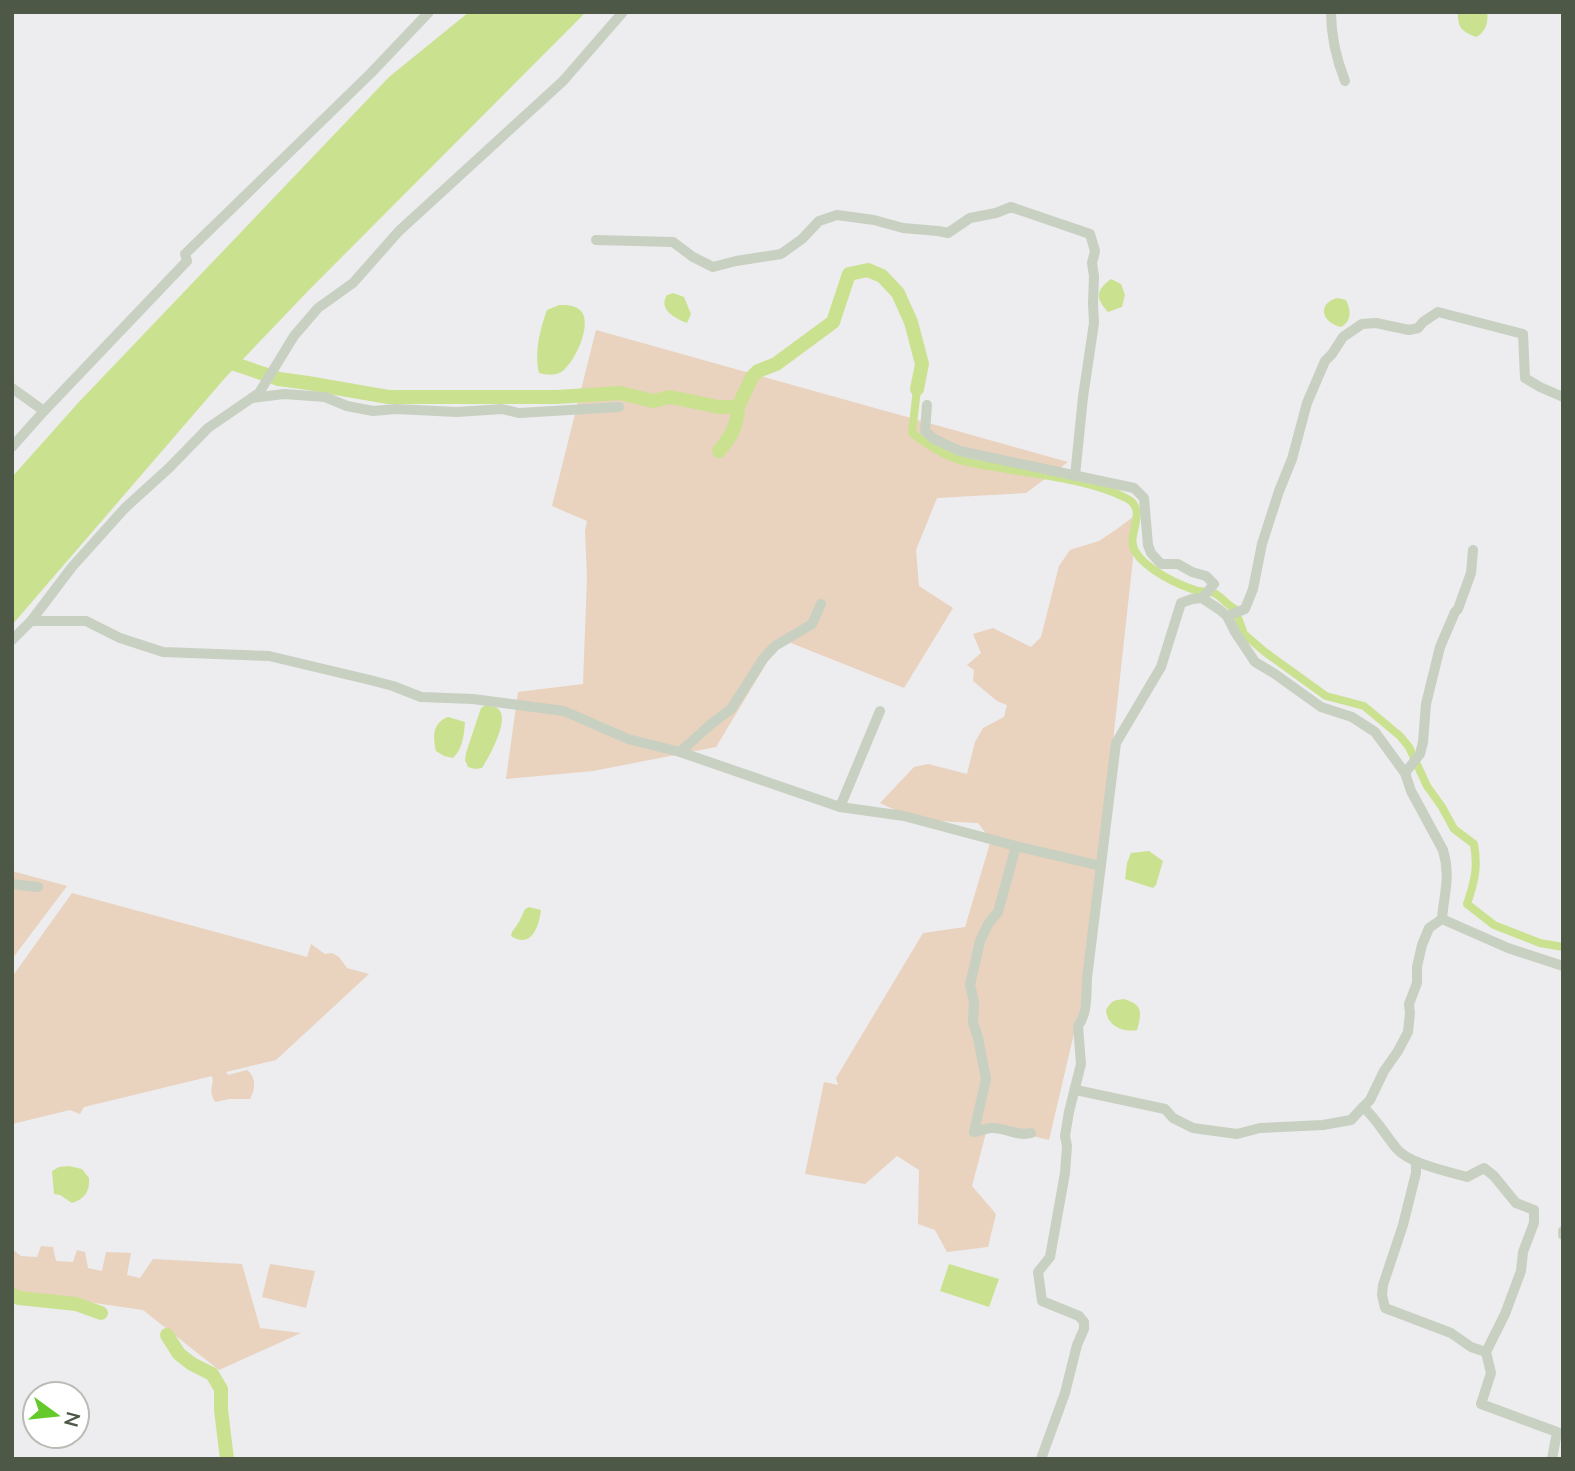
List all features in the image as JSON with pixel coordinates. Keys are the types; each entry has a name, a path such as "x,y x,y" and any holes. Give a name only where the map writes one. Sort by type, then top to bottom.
{"street":[{"path":"12,447 187,261 185,254 371,73 429,12"},
{"path":"12,640 31,621 72,567 125,509 208,428 255,395 294,335 318,308 353,282 400,232 563,81 623,12"},
{"path":"1331,12 1336,58 1345,81"},
{"path":"596,240 673,242 693,257 713,267 781,254 802,239 819,221 837,215 874,220 903,228 948,233 970,218 1011,207 1090,234 1095,251 1092,263 1094,323 1075,476"},
{"path":"1227,616 1245,609 1253,589 1262,544 1292,459 1307,403 1325,361 1343,337 1362,324 1376,323 1409,331 1418,328 1438,312 1522,334 1525,378 1563,397"},
{"path":"12,388 44,411"},
{"path":"255,395 325,397 347,406 373,411 396,409 457,412 502,409 519,413 620,407"},
{"path":"927,405 925,431 934,439 960,451 1133,488 1144,498 1147,545 1151,553 1161,564 1178,564 1206,576 1214,584 1202,598"},
{"path":"1407,771 1420,754 1426,704 1440,646 1458,609 1471,573 1473,550"},
{"path":"1041,1459 1084,1329 1084,1322 1079,1316 1042,1301 1038,1272 1050,1257 1065,1173 1069,1112 1082,1064 1078,1026 1085,1011 1116,743 1161,667 1181,603 1202,598 1227,616 1255,662 1321,707 1352,718 1375,732 1407,771 1411,791 1446,859 1448,881 1442,919 1429,928 1422,945 1417,983 1409,1004 1408,1032 1370,1100 1351,1120 1323,1125 1260,1128 1237,1134 1193,1128 1173,1118 1165,1109 1076,1090"},
{"path":"680,752 731,709 763,659 775,646 811,624 821,604"},
{"path":"31,621 86,621 121,638 163,652 269,656 393,686 421,697 473,699 564,711 628,739 680,752 840,807 904,816 1101,866"},
{"path":"840,807 880,711"},
{"path":"1016,846 998,912 988,924 980,941 970,985 974,1002 973,1022 986,1079 974,1132 990,1128 1024,1135 1031,1133"},
{"path":"12,884 38,887"},
{"path":"1442,919 1508,948 1563,966"},
{"path":"1363,1107 1398,1151 1411,1161 1467,1177 1484,1168 1516,1203 1534,1210 1534,1223 1523,1252 1521,1271 1505,1314 1486,1352 1491,1373 1481,1405 1557,1432 1552,1459"},
{"path":"1416,1162 1416,1173 1403,1225 1384,1285 1382,1295 1385,1308 1451,1333 1471,1347 1486,1352"}],"shaded area":[{"path":"469,12 586,12 225,378 12,625 12,477 78,403 389,77"},
{"path":"1458,12 1487,12 1487,23 1482,33 1476,37 1464,31 1458,22"},
{"path":"1111,279 1121,284 1125,295 1122,307 1108,312 1099,294"},
{"path":"673,293 684,297 691,314 687,323 673,316 664,305 667,295"},
{"path":"1338,298 1346,300 1350,311 1347,322 1341,327 1329,321 1324,313 1327,304"},
{"path":"559,305 574,306 581,311 585,325 583,334 576,353 566,368 556,374 539,373 537,349 542,325 547,310"},
{"path":"596,330 1068,462 1026,493 937,498 916,550 919,586 953,608 904,688 781,639 716,747 593,771 506,779 518,692 583,684 587,521 552,506"},
{"path":"1138,513 1087,978 1049,1140 988,1125 972,1186 996,1214 988,1247 947,1252 935,1230 918,1224 919,1170 897,1156 865,1184 805,1174 824,1082 838,1085 836,1078 923,933 965,927 991,840 978,823 917,820 880,803 914,767 928,764 967,774 975,742 983,728 1004,717 1007,705 997,701 973,681 974,670 967,665 981,653 973,634 993,628 1031,647 1041,637 1059,566 1070,550 1099,541"},
{"path":"486,705 500,711 501,726 482,768 475,769 468,767 466,753 481,708"},
{"path":"448,717 465,722 461,746 453,758 436,751 434,741 436,727"},
{"path":"1149,851 1163,861 1153,888 1125,879 1131,853"},
{"path":"12,871 67,886 12,959"},
{"path":"72,893 307,957 311,944 325,954 332,953 339,957 347,968 369,974 276,1060 226,1072 228,1075 247,1070 250,1073 254,1084 250,1099 215,1102 211,1090 212,1076 84,1107 80,1114 70,1110 12,1124 12,977"},
{"path":"529,907 541,910 533,934 524,940 511,936 525,909"},
{"path":"1124,999 1135,1004 1140,1010 1137,1030 1118,1028 1108,1018 1106,1010 1110,1005"},
{"path":"69,1166 82,1169 89,1178 86,1194 72,1203 54,1194 52,1171"},
{"path":"41,1246 53,1247 56,1261 73,1262 77,1250 85,1252 88,1268 102,1271 106,1252 131,1253 127,1275 140,1278 153,1259 242,1264 260,1328 301,1333 219,1370 143,1310 12,1291 12,1249 21,1256 37,1257"},
{"path":"270,1264 315,1271 306,1308 262,1297"},
{"path":"949,1264 999,1279 989,1307 940,1291"}],"waterway":[{"path":"220,359 279,379 388,397 557,397 620,393 653,401 670,397 719,407 738,407 752,377 758,371 776,364 833,322 849,274 868,270 882,276 898,293 911,322 922,364 917,389"},
{"path":"917,389 912,433 943,453 975,464 1085,483 1113,492 1133,503 1137,516 1133,544 1135,551 1146,564 1181,585 1216,594 1235,609 1244,634 1265,652 1326,696 1364,706 1400,736 1409,747 1427,786 1454,829 1474,844 1475,874 1467,904 1494,925 1540,943 1563,947"},
{"path":"719,451 733,431 738,407"},
{"path":"12,1295 76,1304 101,1313"},
{"path":"167,1335 179,1354 212,1374 221,1389 227,1459"}]}
